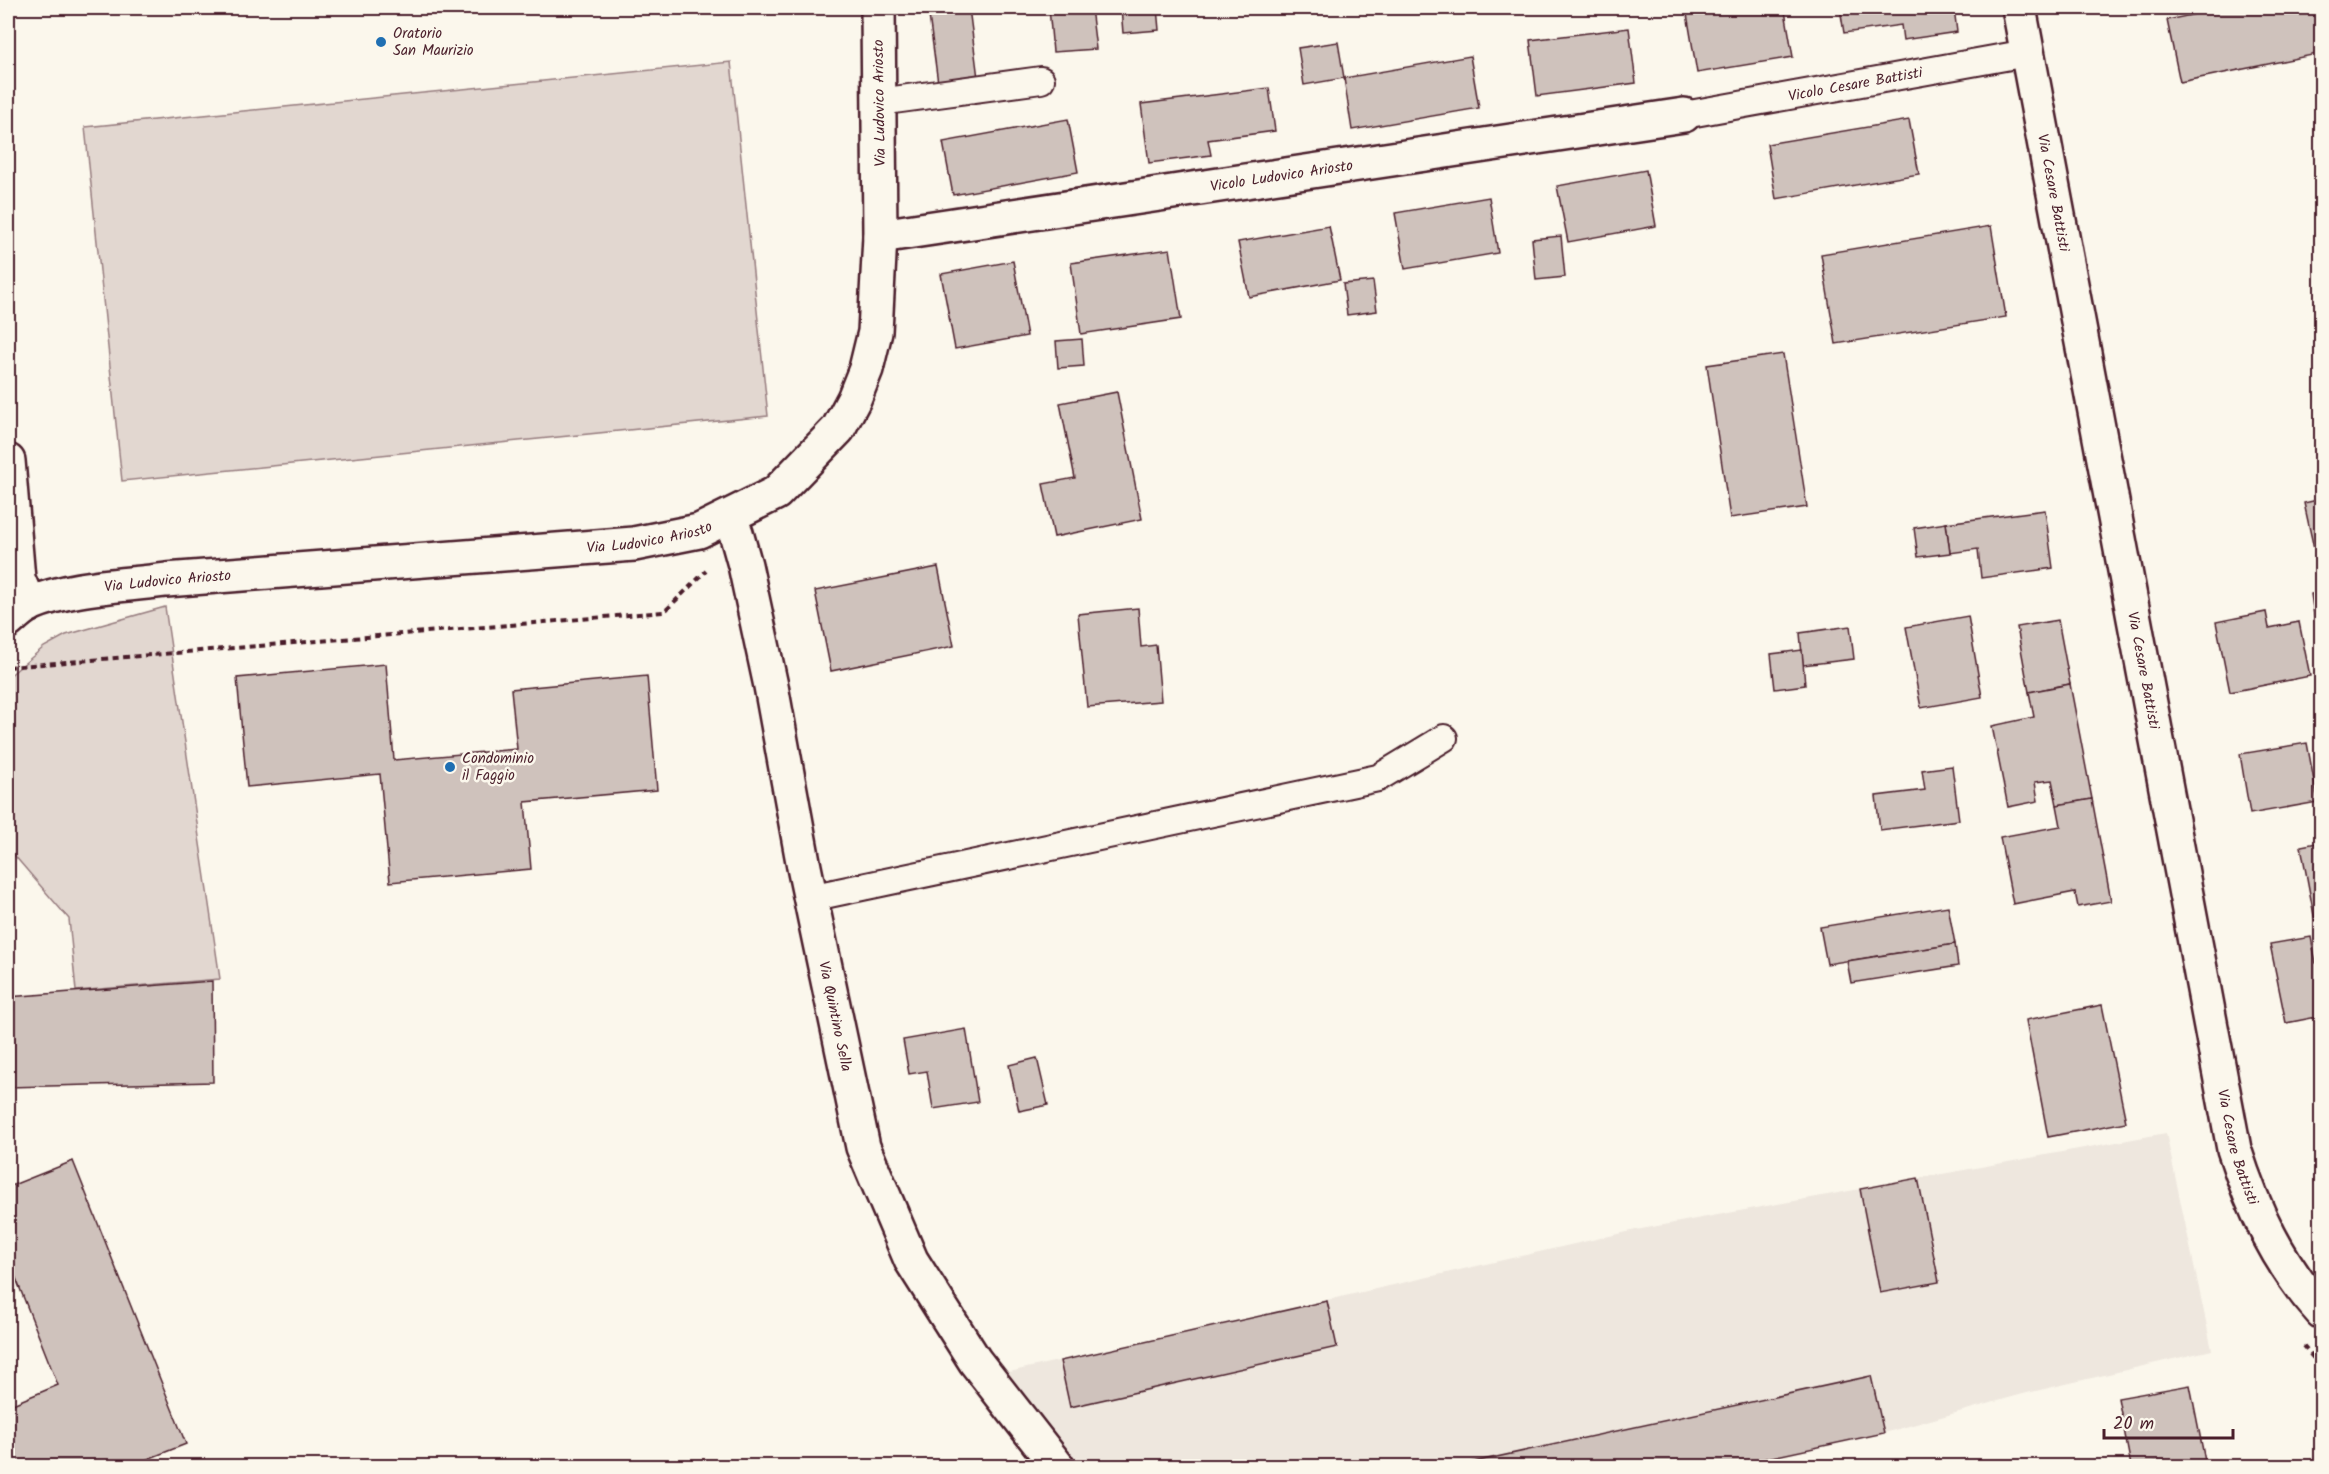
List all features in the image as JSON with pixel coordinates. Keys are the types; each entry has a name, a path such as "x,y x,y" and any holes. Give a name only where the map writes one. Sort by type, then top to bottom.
{"street":[{"name":"Via Ludovico Ariosto","path":"18,613 56,595 166,580 634,544 699,531 776,493 818,453 843,419 866,369 875,332 880,236 878,8"},
{"name":"Via Cesare Battisti","path":"2019,8 2234,1149 2260,1220 2282,1260 2322,1312"},
{"name":"Vicolo Ludovico Ariosto","path":"880,236 1684,114"},
{"path":"8,461 18,579 18,613"},
{"name":"Via Quintino Sella","path":"729,518 741,549 771,686 810,898 862,1147 911,1260 975,1361 1057,1467"}],"lane":[{"name":"Vicolo Cesare Battisti","path":"1684,114 2027,53"},
{"path":"879,102 1041,80"},
{"path":"810,898 1378,778 1444,738"}],"path":[{"path":"8,667 664,612 710,568 741,549"}],"shaded area":[{"path":"731,62 768,416 122,481 85,127"},
{"path":"165,607 220,979 76,991 69,919 8,848 8,677 44,647 66,635"},
{"path":"2166,1133 2212,1350 2023,1394 1884,1433 1730,1466 1078,1466 1005,1373 1636,1230"}],"building":[{"path":"928,8 969,8 978,78 938,83"},
{"path":"1049,8 1091,8 1096,49 1053,52"},
{"path":"1121,8 1157,8 1159,30 1123,33"},
{"path":"1686,8 1763,8 1764,14 1785,11 1793,57 1697,73"},
{"path":"1840,8 1954,8 1957,32 1903,40 1901,25 1844,33"},
{"path":"2225,8 2322,8 2322,53 2180,82 2167,20"},
{"path":"1629,28 1636,83 1537,96 1530,40"},
{"path":"1338,42 1344,78 1304,85 1298,48"},
{"path":"1470,56 1479,108 1352,130 1344,78"},
{"path":"1269,88 1275,131 1208,140 1211,155 1149,163 1141,104"},
{"path":"1068,119 1078,172 953,195 943,142"},
{"path":"1909,120 1919,174 1776,199 1767,144"},
{"path":"1646,170 1656,226 1568,242 1557,186"},
{"path":"1489,197 1498,253 1405,269 1395,213"},
{"path":"1329,226 1340,280 1249,297 1238,242"},
{"path":"1991,226 2006,317 1836,344 1821,254"},
{"path":"1561,236 1565,277 1536,280 1532,239"},
{"path":"1170,249 1181,319 1081,334 1071,263"},
{"path":"1013,261 1027,336 955,349 941,274"},
{"path":"1373,281 1377,311 1347,315 1343,284"},
{"path":"1082,339 1084,366 1058,368 1056,341"},
{"path":"1783,354 1807,507 1730,518 1707,365"},
{"path":"1117,392 1142,519 1054,537 1043,484 1075,478 1060,403"},
{"path":"2322,499 2322,567 2318,567 2304,503"},
{"path":"2045,510 2053,568 1981,578 1978,549 1950,553 1946,523"},
{"path":"1946,523 1950,553 1918,557 1914,528"},
{"path":"938,567 954,646 831,671 815,591"},
{"path":"2322,592 2322,629 2316,629 2311,594"},
{"path":"1138,608 1141,647 1156,645 1161,701 1087,707 1078,614"},
{"path":"2266,612 2269,628 2299,622 2310,676 2230,692 2216,622"},
{"path":"1968,616 1982,697 1921,708 1906,627"},
{"path":"2058,620 2070,684 2029,692 2017,627"},
{"path":"1850,626 1854,659 1803,665 1800,633"},
{"path":"1802,650 1805,685 1775,689 1771,654"},
{"name":"Condominio il Faggio","path":"386,664 394,760 517,749 511,689 647,676 657,790 525,802 531,869 390,882 380,774 247,787 237,678"},
{"path":"2070,684 2092,799 2057,805 2052,780 2035,782 2038,801 2008,807 1992,726 2034,717 2029,692"},
{"path":"2307,743 2318,802 2250,814 2240,754"},
{"path":"1952,766 1959,820 1880,830 1876,796 1925,790 1922,770"},
{"path":"2092,799 2111,901 2078,907 2075,892 2013,904 2000,837 2061,826 2057,805"},
{"path":"2322,842 2322,920 2315,921 2301,846"},
{"path":"1948,906 1955,944 1827,964 1820,927"},
{"path":"2311,937 2316,963 2322,962 2322,1016 2286,1023 2270,944"},
{"path":"1955,944 1958,966 1851,983 1847,961"},
{"path":"212,981 213,1082 8,1087 8,997"},
{"path":"2102,1005 2126,1122 2048,1137 2026,1020"},
{"path":"966,1029 978,1102 933,1109 927,1071 909,1074 903,1040"},
{"path":"1037,1058 1048,1105 1019,1111 1009,1065"},
{"path":"73,1161 186,1444 130,1466 8,1466 8,1406 58,1385 8,1258 8,1187"},
{"path":"1918,1178 1939,1282 1880,1293 1860,1189"},
{"path":"1327,1301 1337,1347 1070,1407 1060,1361"},
{"path":"1871,1376 1884,1433 1730,1466 1455,1466"},
{"path":"2190,1385 2206,1466 2164,1466 2163,1461 2131,1466 2118,1398"}],"place":[{"name":"Oratorio San Maurizio","path":"381,42"},
{"name":"Condominio il Faggio","path":"450,767"}]}
